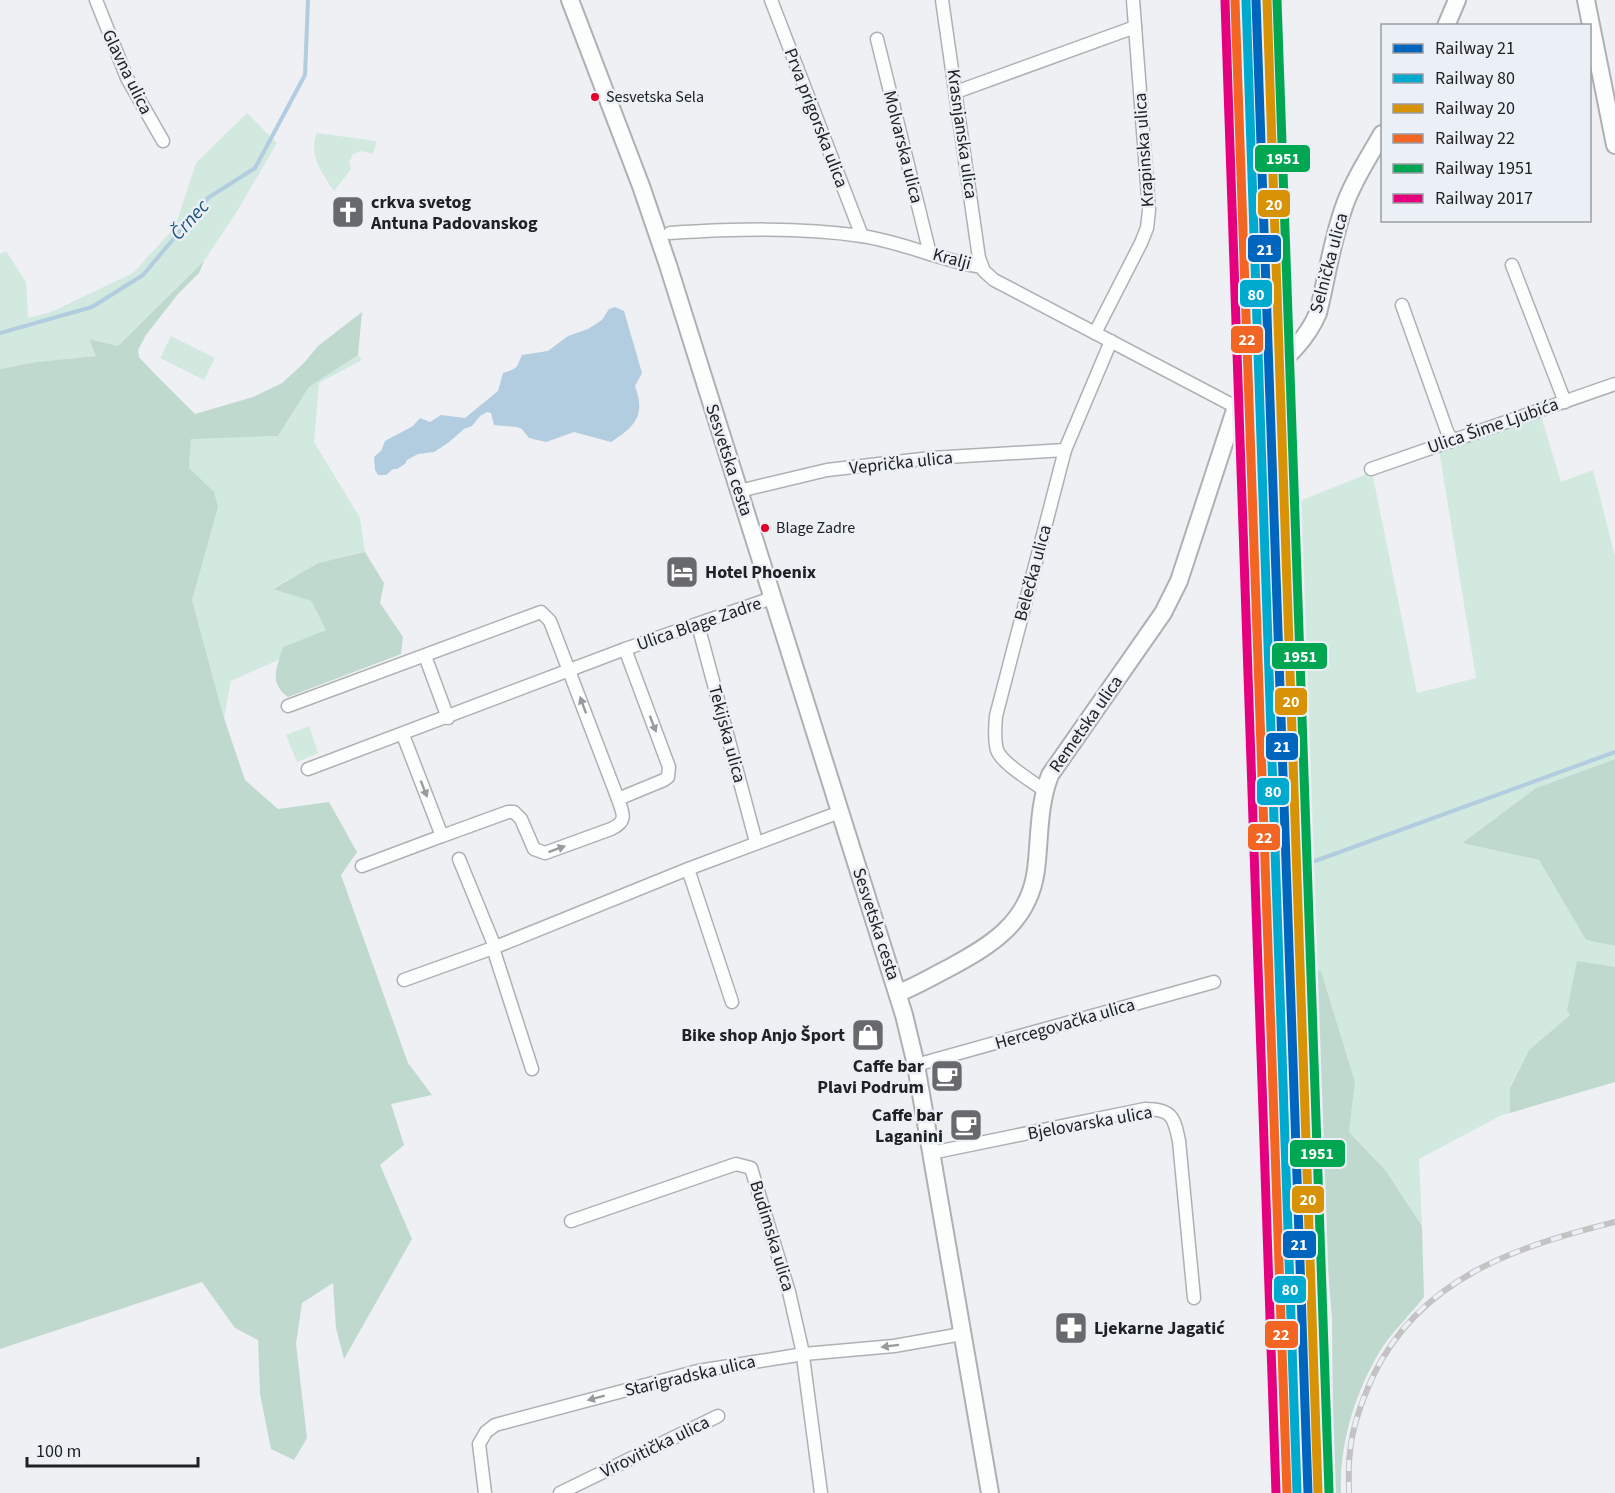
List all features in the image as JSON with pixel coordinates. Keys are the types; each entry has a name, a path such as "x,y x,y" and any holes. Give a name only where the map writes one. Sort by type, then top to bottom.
{"main road":[{"name":"Sesvetska cesta","path":"570,0 641,186 898,993"},
{"path":"1447,24 1457,0"},
{"path":"1586,0 1591,24"},
{"path":"1591,25 1615,145"},
{"name":"Selnička ulica","path":"1236,407 1247,393 1293,351 1313,325 1346,202 1358,175 1381,137"},
{"name":"Remetska ulica","path":"898,993 980,951 1014,923 1029,896 1036,873 1044,790 1050,775 1163,613 1179,581 1236,407"},
{"path":"898,993 916,1065 931,1153 955,1335 990,1493"}],"street":[{"name":"Glavna ulica","path":"96,0 127,78 163,141"},
{"name":"Prva prigorska ulica","path":"771,0 862,236"},
{"name":"Krasnjanska ulica","path":"942,0 982,267"},
{"name":"Krapinska ulica","path":"1095,333 1142,243 1147,228 1149,210 1133,0"},
{"path":"956,92 1135,27"},
{"name":"Molvarska ulica","path":"877,39 930,254"},
{"name":"Kralji","path":"670,233 751,228 862,236 899,243 930,254 982,267 994,280 1236,407"},
{"path":"1512,265 1564,402"},
{"path":"1402,305 1448,434 1453,439"},
{"name":"Belečka ulica","path":"1044,790 1004,760 998,751 995,734 996,716 1065,450 1111,341"},
{"name":"Ulica Šime Ljubića","path":"1371,469 1615,384"},
{"name":"Veprička ulica","path":"739,490 827,470 931,459 1065,450"},
{"name":"Ulica Blage Zadre","path":"308,769 448,718 625,649 772,598"},
{"path":"288,706 541,612 550,621 618,799 623,815 620,825 545,853 534,849 521,819 514,812 508,812 362,866"},
{"name":"Tekijska ulica","path":"698,625 756,842"},
{"name":"Ulica Blage Zadre","path":"618,799 664,780 669,772 625,649"},
{"path":"425,656 448,718"},
{"path":"403,735 442,836"},
{"path":"404,980 494,948 756,842 840,812"},
{"path":"459,859 494,948 531,1069"},
{"path":"688,869 732,1002"},
{"name":"Hercegovačka ulica","path":"916,1065 1214,982"},
{"name":"Bjelovarska ulica","path":"931,1153 1145,1109 1156,1109 1170,1114 1175,1122 1179,1141 1194,1298"},
{"name":"Budimska ulica","path":"571,1221 736,1164 751,1168 789,1292 804,1354 821,1493"},
{"name":"Starigradska ulica","path":"485,1493 479,1444 486,1432 495,1425 698,1371 804,1354 894,1346 955,1335"},
{"name":"Virovitička ulica","path":"560,1493 718,1416"}],"green space":[{"path":"247,113 277,143 236,213 204,261 118,346 89,339 97,356 36,362 0,369 0,254 6,251 26,282 28,318 51,312 133,273 175,227 196,163"},
{"path":"317,133 376,141 372,154 362,151 353,154 349,162 351,169 334,191 321,171 315,156"},
{"path":"204,261 199,273 178,294 146,335 138,350 139,357 195,414 253,397 282,383 304,363 318,346 362,312 358,355 309,387 278,436 191,439 189,468 214,492 218,507 192,600 224,718 245,780 278,809 329,802 357,852 341,875 408,1063 432,1095 391,1104 404,1145 380,1165 412,1239 344,1359 336,1328 333,1283 302,1303 296,1344 307,1438 294,1460 271,1449 260,1394 258,1340 235,1328 202,1282 0,1349 0,369 36,362 96,356 89,339 118,346"},
{"path":"171,336 215,358 204,380 160,358"},
{"path":"358,355 362,360 319,383 314,442 360,518 365,552 318,563 273,588 311,601 326,630 283,647 280,659 231,681 224,718 192,600 198,573 189,468 191,438 278,436 309,387"},
{"path":"1541,416 1561,482 1593,470 1615,556 1615,759 1536,788 1462,843 1539,860 1586,940 1615,946 1615,967 1577,962 1570,1015 1529,1050 1510,1087 1510,1113 1502,1115 1419,1159 1422,1226 1386,1171 1349,1132 1355,1082 1321,971 1305,967 1304,792 1294,629 1293,504 1295,498 1302,500 1372,472 1417,693 1476,678 1439,450"},
{"path":"365,552 384,583 380,603 403,637 401,654 288,697 278,686 276,680 283,647 326,630 311,601 273,589 318,563"},
{"path":"309,726 318,753 297,762 286,735"},
{"path":"1615,759 1615,946 1586,940 1539,860 1462,843 1536,788"},
{"path":"1577,961 1615,967 1615,1082 1510,1113 1510,1088 1529,1050 1570,1015 1567,1010"},
{"path":"1305,967 1321,971 1355,1082 1349,1132 1386,1171 1422,1226 1424,1297 1380,1351 1363,1384 1350,1419 1346,1438 1341,1493 1335,1493 1334,1467 1326,1451 1333,1429 1332,1318 1325,1236 1313,1210"}],"water":[{"path":"615,307 624,311 642,373 635,386 639,413 632,425 611,442 574,432 546,442 529,438 522,429 517,427 494,425 491,413 487,412 480,416 472,426 464,429 434,452 418,454 386,475 378,475 375,470 374,457 381,451 385,441 413,426 420,418 430,422 441,415 465,418 498,391 503,373 516,367 522,355 548,351 568,336 588,329 602,320 609,309"}],"waterway":[{"name":"Črnec","path":"0,333 92,307 143,275 208,198 255,168 305,75 308,0"},
{"path":"1304,865 1615,752"},
{"path":"1289,866 1296,866"},
{"path":"1263,870 1274,868"}],"railway":[{"path":"1349,1493 1351,1442 1362,1402 1374,1374 1394,1341 1418,1313 1445,1290 1475,1271 1542,1243 1615,1222"}],"rail line":[{"name":"80","path":"1246,0 1297,1493"},
{"name":"21","path":"1256,0 1308,1493"},
{"name":"20","path":"1267,0 1318,1493"},
{"name":"1951","path":"1277,0 1329,1492"},
{"name":"2017","path":"1225,1 1276,1493"},
{"name":"22","path":"1235,1 1287,1493"}],"place":[{"name":"Sesvetska Sela","path":"595,97"},
{"name":"crkva svetog Antuna Padovanskog","path":"348,212"},
{"name":"Blage Zadre","path":"765,528"},
{"name":"Hotel Phoenix","path":"682,572"},
{"name":"Bike shop Anjo Šport","path":"868,1035"},
{"name":"Caffe bar Plavi Podrum","path":"947,1076"},
{"name":"Caffe bar Laganini","path":"966,1125"},
{"name":"Ljekarne Jagatić","path":"1071,1328"}]}
